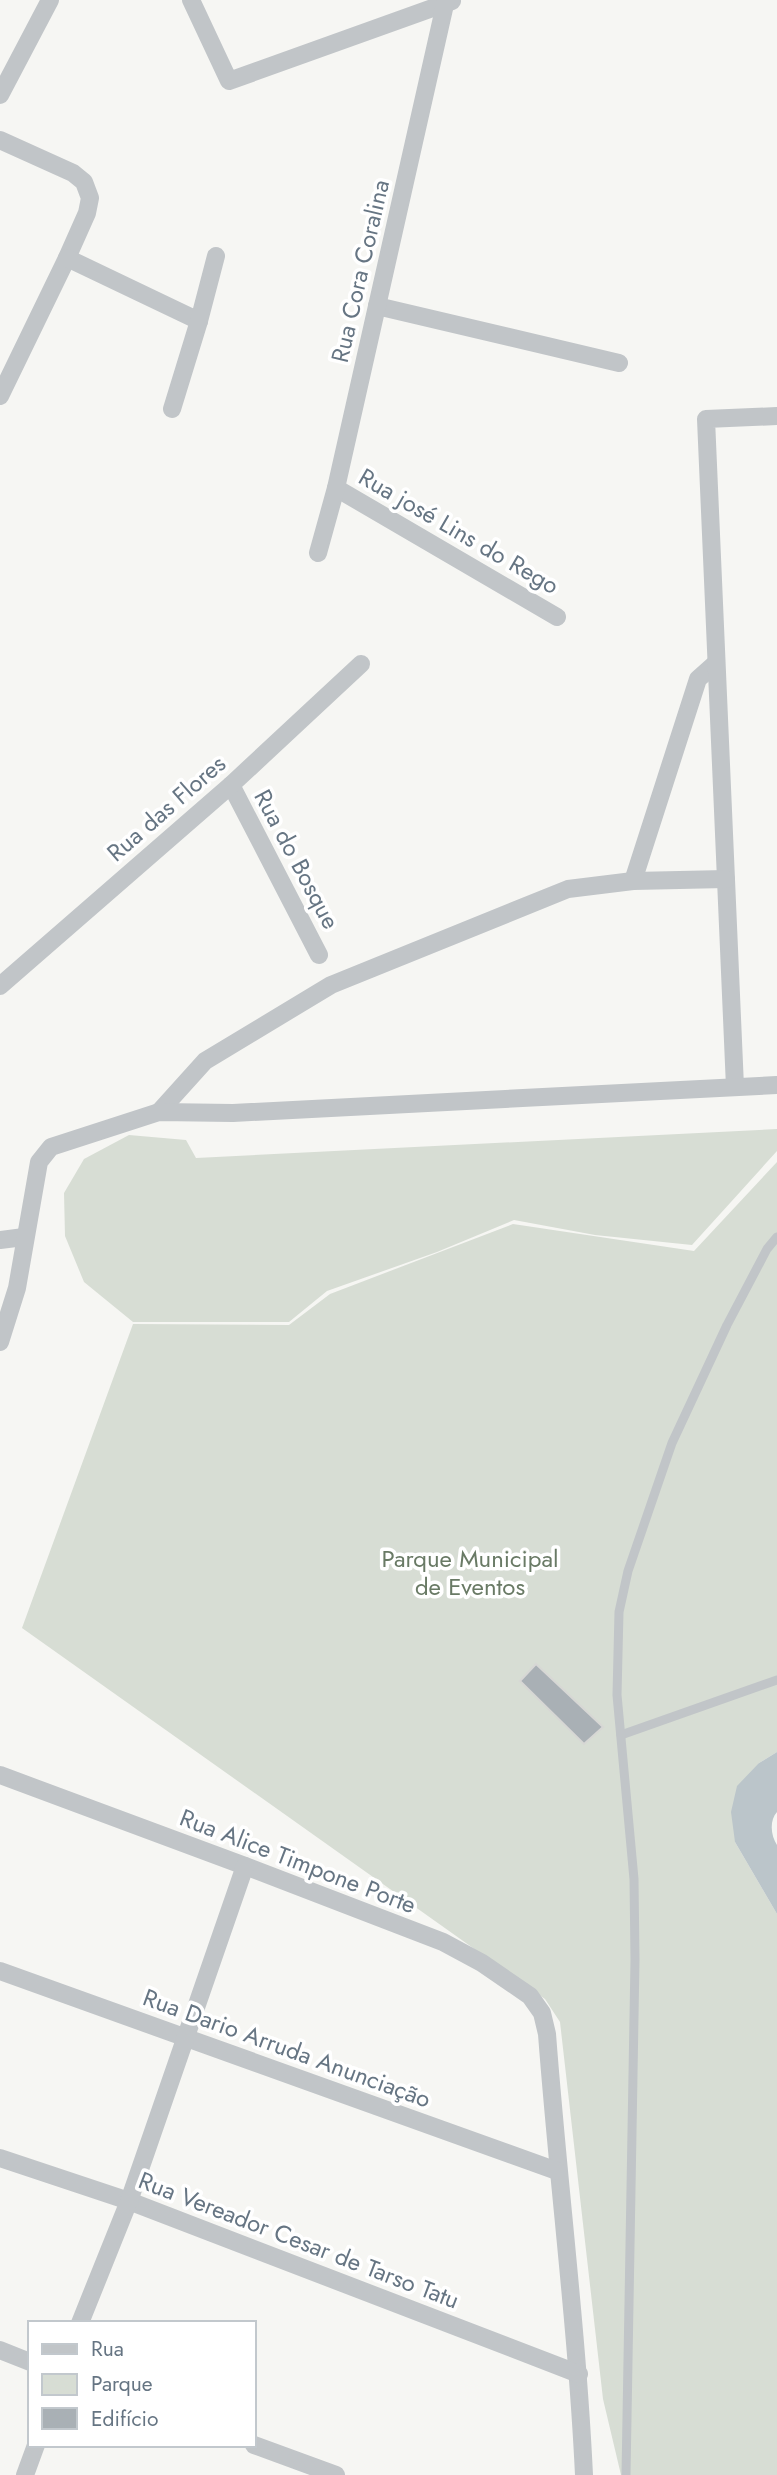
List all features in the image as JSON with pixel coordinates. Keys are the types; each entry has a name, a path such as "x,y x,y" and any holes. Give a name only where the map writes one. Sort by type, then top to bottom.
{"street":[{"path":"0,95 50,0"},
{"path":"191,0 229,80 449,1"},
{"path":"423,0 449,1"},
{"name":"Rua Cora Coralina","path":"318,553 449,1"},
{"path":"0,140 80,178 88,190 90,206 0,396"},
{"path":"172,409 216,257"},
{"path":"67,258 199,321"},
{"path":"377,306 620,363"},
{"path":"735,1087 706,419 777,416"},
{"name":"Rua josé Lins do Rego","path":"335,488 557,617"},
{"path":"633,881 698,678 716,663"},
{"name":"Rua das Flores","path":"0,986 231,785 362,664"},
{"name":"Rua do Bosque","path":"231,785 320,955"},
{"path":"159,1112 205,1061 331,985 568,889 633,881 726,879"},
{"path":"0,1342 17,1288 39,1162 51,1147 159,1112 233,1113 777,1085"},
{"path":"0,1240 24,1237"},
{"name":"Rua Alice Timpone Porte","path":"0,1775 443,1942 482,1963 530,1996 542,2013 547,2034 557,2171 579,2374 584,2475"},
{"path":"81,2321 129,2201 245,1866"},
{"name":"Rua Dario Arruda Anunciação","path":"0,1971 557,2171"},
{"name":"Rua Vereador Cesar de Tarso Tatu","path":"0,2158 129,2201 579,2374"},
{"path":"0,2350 28,2361"},
{"path":"256,2446 336,2475"},
{"path":"25,2475 35,2447"}],"lane":[{"path":"626,2475 635,1961 634,1879 617,1695 619,1612 628,1570 672,1443 733,1314 767,1249 777,1237"},
{"path":"621,1735 777,1680"}],"green space":[{"path":"777,1129 777,1151 692,1245 595,1235 514,1220 437,1252 327,1291 289,1322 133,1322 84,1282 65,1236 64,1193 84,1159 129,1135 186,1140 196,1158"},
{"name":"Parque Municipal de Eventos","path":"777,1162 777,1752 759,1763 735,1842 777,1914 777,2475 621,2475 603,2399 560,2022 545,1999 22,1628 133,1324 289,1325 330,1294 513,1224 694,1251"}],"shaded area":[{"path":"777,1752 777,1812 772,1828 777,1845 777,1914 735,1842 731,1812 737,1786 759,1763"}],"building":[{"path":"536,1664 603,1727 584,1744 520,1681"}]}
